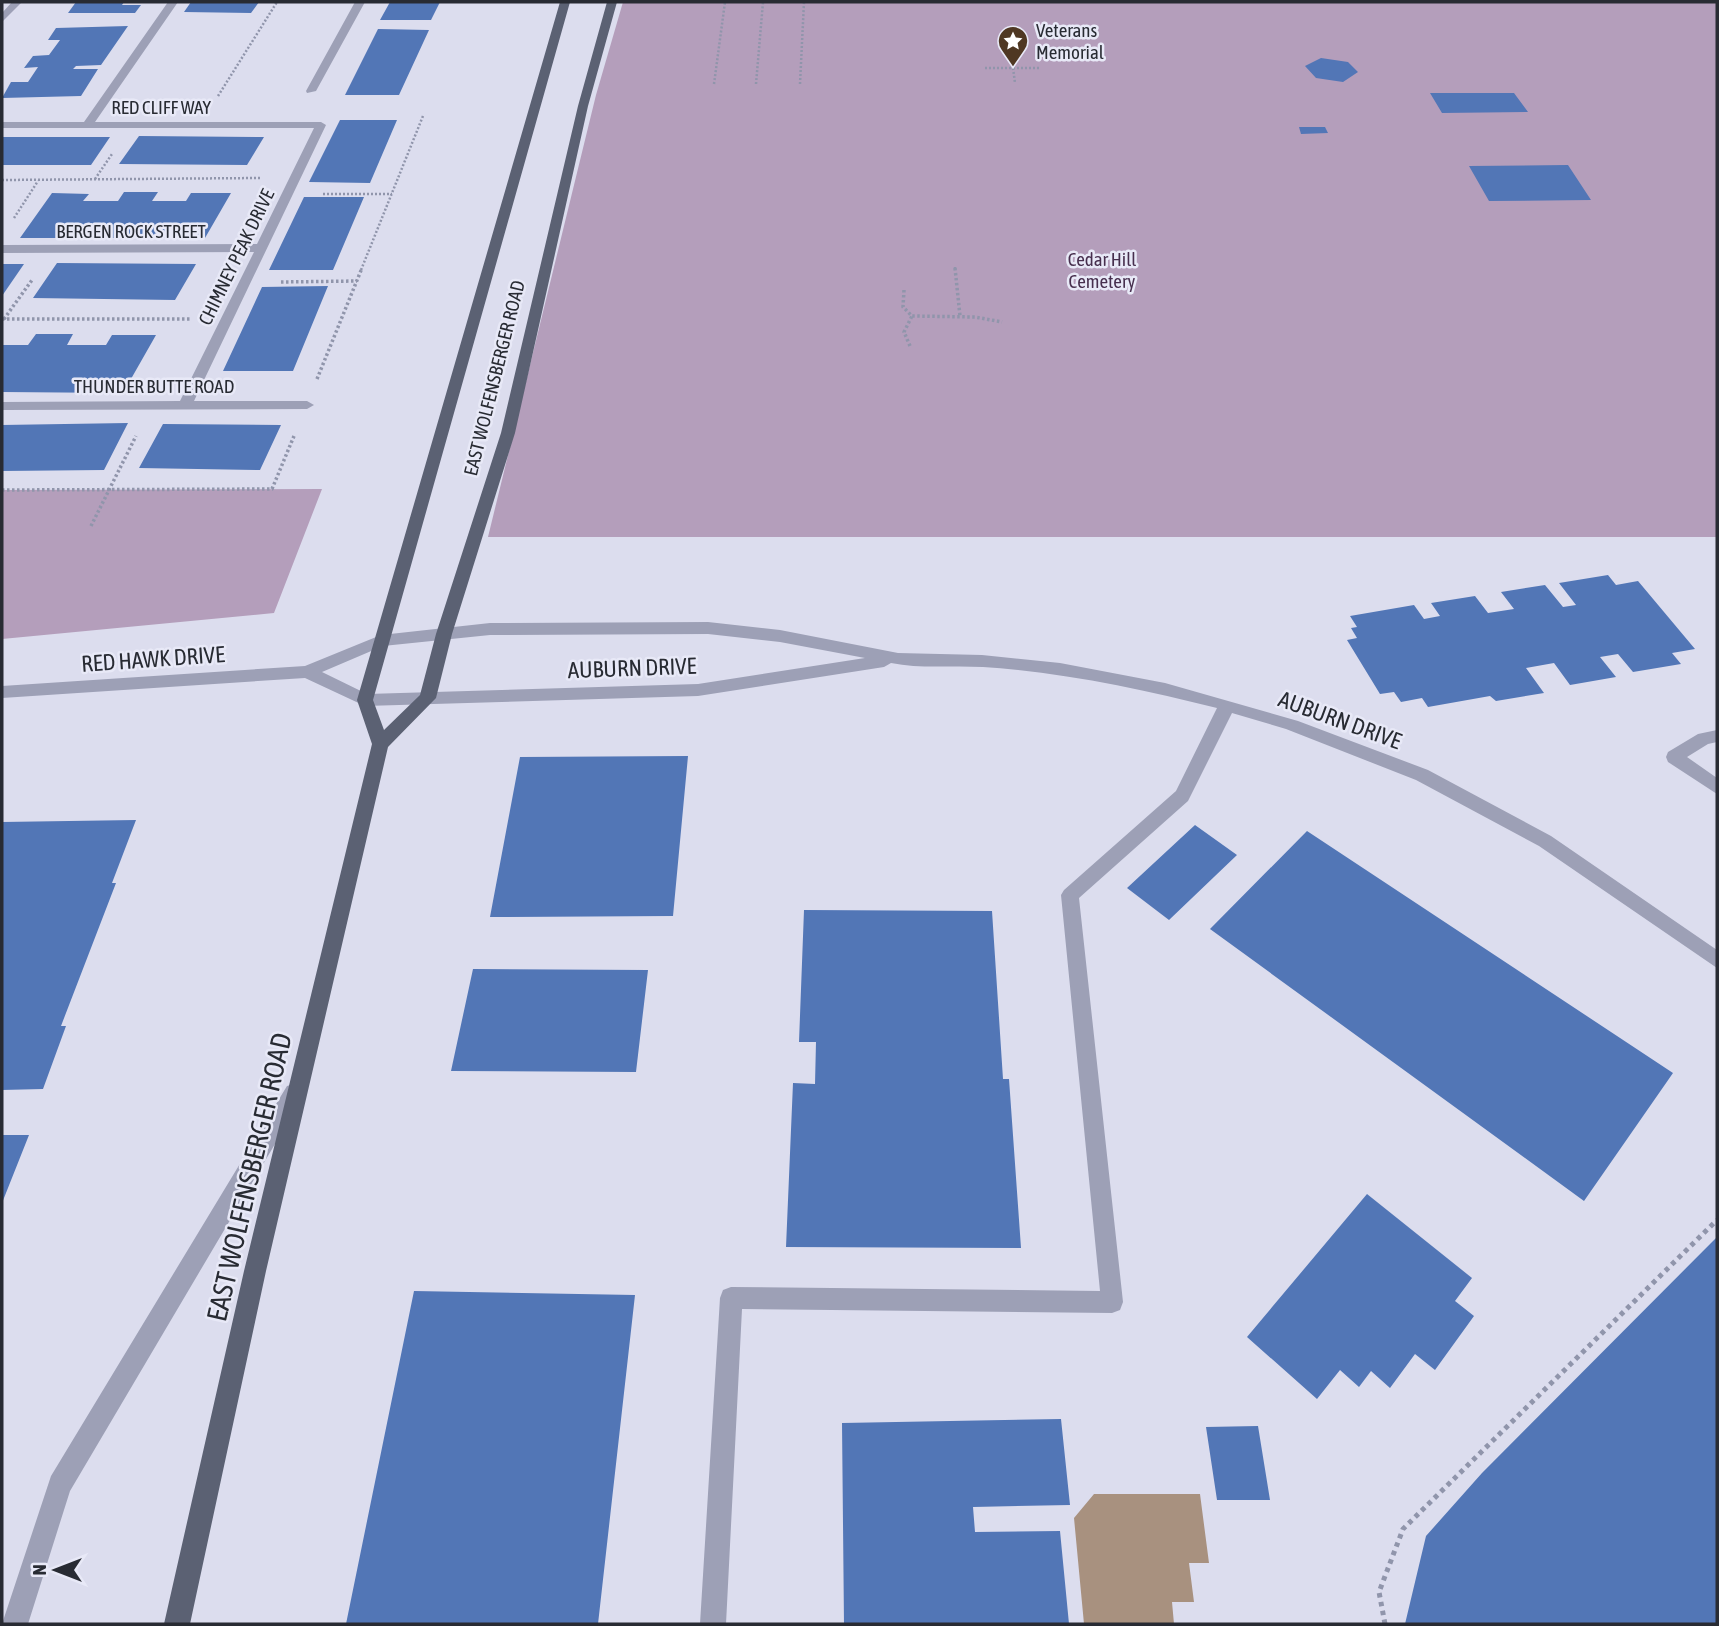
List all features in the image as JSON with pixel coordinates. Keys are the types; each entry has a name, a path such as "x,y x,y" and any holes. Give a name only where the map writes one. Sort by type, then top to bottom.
{"main road":[{"name":"EAST WOLFENSBERGER ROAD","path":"429,698 444,634 508,433 583,106 612,2"},
{"name":"EAST WOLFENSBERGER ROAD","path":"365,700 563,5"},
{"path":"365,700 380,744 429,698"},
{"name":"EAST WOLFENSBERGER ROAD","path":"177,1624 255,1271 380,744"}],"street":[{"path":"2,19 17,2"},
{"path":"87,125 173,2"},
{"path":"311,91 360,2"},
{"name":"RED CLIFF WAY","path":"2,125 321,125"},
{"name":"CHIMNEY PEAK DRIVE","path":"185,405 321,125"},
{"name":"BERGEN ROCK STREET","path":"2,249 261,248"},
{"name":"THUNDER BUTTE ROAD","path":"2,406 307,405"},
{"name":"AUBURN DRIVE","path":"382,641 490,629 708,628 780,636 898,659 982,661 1060,669 1165,689 1227,705 1354,748 1422,775 1488,809 1588,868 1717,960"},
{"name":"RED HAWK DRIVE","path":"2,692 307,672 382,641"},
{"name":"AUBURN DRIVE","path":"365,700 698,690 898,659"},
{"name":"RED HAWK DRIVE","path":"307,672 365,700"},
{"path":"713,1624 731,1298 1112,1302 1070,895 1182,796 1227,705"},
{"path":"1717,736 1704,738 1674,757 1717,787"},
{"path":"15,1624 60,1485 300,1084"}],"path":[{"path":"200,125 277,2"},
{"path":"714,84 725,2"},
{"path":"756,84 763,2"},
{"path":"800,84 804,2"},
{"path":"985,68 1040,68"},
{"path":"1013,68 1015,83"},
{"path":"2,490 272,489 423,116"},
{"path":"2,180 295,178"},
{"path":"9,226 38,180"},
{"path":"287,194 392,194"},
{"path":"3,319 54,249"},
{"path":"955,267 960,316"},
{"path":"244,283 357,281"},
{"path":"904,290 903,307 912,316 960,316 1002,322"},
{"path":"910,346 904,332 912,316"},
{"path":"3,319 227,318"},
{"path":"91,526 151,405"},
{"path":"1385,1624 1379,1592 1403,1529 1717,1220"}],"green space":[{"name":"Cedar Hill Cemetery","path":"623,2 1717,2 1717,537 488,537 596,95"},
{"path":"322,489 274,613 2,639 2,490"}],"shaded area":[{"path":"1094,1494 1200,1494 1209,1563 1189,1563 1194,1602 1172,1602 1174,1624 1084,1624 1074,1518"}],"building":[{"path":"76,2 124,2 122,5 141,5 135,13 68,13"},
{"path":"191,2 259,2 251,13 184,12"},
{"path":"390,2 440,2 431,20 380,20"},
{"path":"128,26 101,65 76,66 73,69 98,69 81,96 2,98 11,82 28,82 38,67 24,68 33,56 49,55 60,40 48,40 56,28"},
{"path":"378,29 429,30 399,95 345,95"},
{"path":"1321,58 1348,62 1358,72 1343,82 1316,78 1305,66"},
{"path":"1430,93 1514,93 1528,112 1442,113"},
{"path":"340,120 397,120 370,183 309,182"},
{"path":"1299,127 1325,127 1328,133 1301,134"},
{"path":"139,136 264,137 247,165 119,164"},
{"path":"2,137 110,137 91,165 2,165"},
{"path":"1568,165 1591,200 1489,201 1469,166"},
{"path":"124,192 158,192 152,201 186,201 191,193 231,193 205,238 20,238 52,193 89,194 83,201 118,201"},
{"path":"304,197 364,197 333,270 269,270"},
{"path":"57,263 196,264 175,300 33,298"},
{"path":"2,264 24,264 2,296"},
{"path":"328,286 293,371 223,371 262,287"},
{"path":"36,334 73,334 67,345 106,345 112,335 156,335 123,393 2,392 2,345 28,345"},
{"path":"128,423 104,470 2,471 2,425"},
{"path":"163,424 281,425 260,470 139,468"},
{"path":"1608,575 1616,585 1638,581 1695,649 1672,653 1681,664 1633,672 1618,654 1600,657 1616,677 1570,685 1554,663 1526,668 1544,693 1496,701 1490,696 1428,707 1422,698 1401,702 1394,692 1380,694 1347,640 1357,638 1351,628 1357,627 1350,616 1414,605 1424,619 1440,616 1431,603 1475,596 1488,613 1514,609 1501,592 1545,585 1563,607 1576,605 1559,583"},
{"path":"688,756 673,916 490,917 520,757"},
{"path":"136,820 112,883 116,883 61,1026 66,1026 43,1089 2,1090 2,822"},
{"path":"1195,825 1237,855 1169,920 1127,888"},
{"path":"1307,831 1673,1073 1584,1201 1210,929"},
{"path":"804,910 992,911 1003,1079 1009,1079 1021,1248 786,1247 793,1083 815,1084 816,1042 799,1042"},
{"path":"473,969 648,970 636,1072 451,1071"},
{"path":"2,1135 29,1135 2,1203"},
{"path":"1367,1194 1472,1278 1455,1301 1474,1316 1435,1370 1415,1354 1390,1388 1371,1371 1359,1387 1340,1370 1317,1399 1247,1337"},
{"path":"1717,1237 1717,1624 1405,1624 1426,1536 1482,1473"},
{"path":"414,1291 635,1295 598,1624 346,1624"},
{"path":"1061,1419 1070,1505 973,1507 975,1532 1060,1531 1069,1624 844,1624 842,1423"},
{"path":"1258,1426 1270,1500 1217,1500 1206,1427"}],"place":[{"name":"Veterans Memorial","path":"1013,68"}]}
